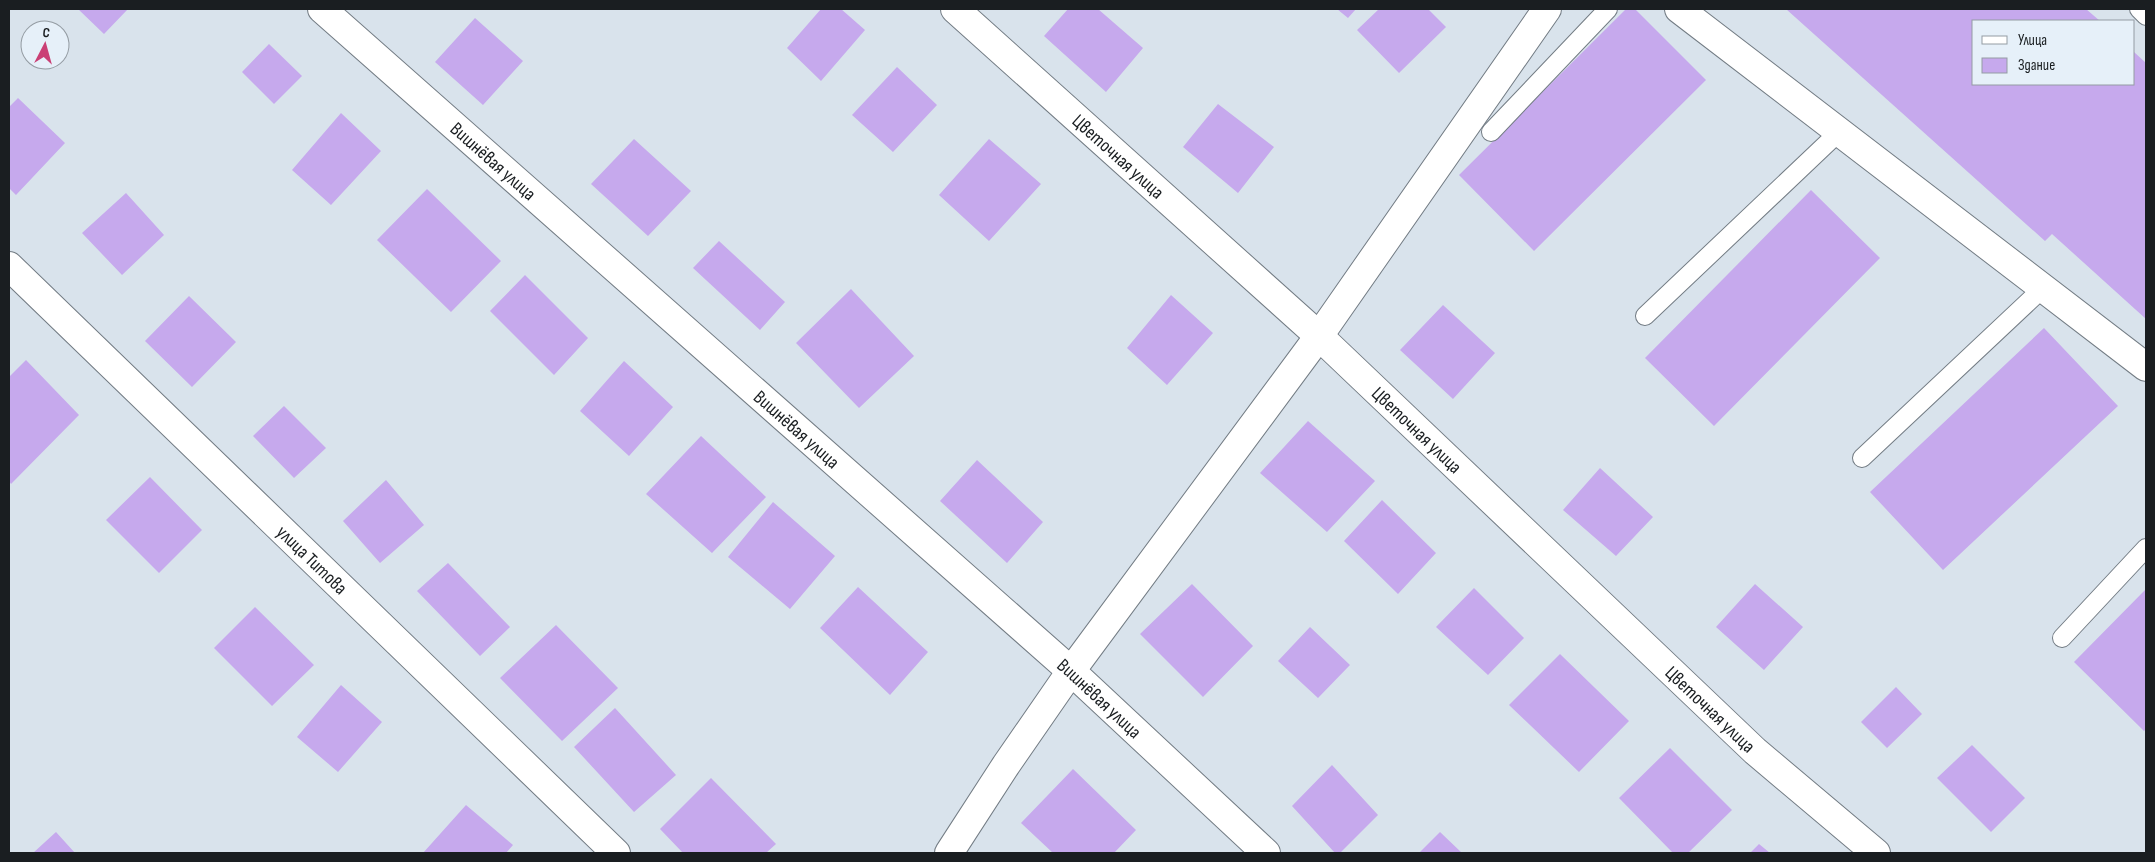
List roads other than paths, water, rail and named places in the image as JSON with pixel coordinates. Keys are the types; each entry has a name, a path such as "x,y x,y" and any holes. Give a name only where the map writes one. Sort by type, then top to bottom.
{"street":[{"name":"Вишнёвая улица","path":"322,9 1071,671 1266,853"},
{"name":"Цветочная улица","path":"955,9 1319,336 1755,751 1876,853"},
{"path":"949,853 1006,765 1071,671 1319,336 1546,9"},
{"path":"1679,9 2146,367"},
{"name":"улица Титова","path":"9,266 616,853"}],"lane":[{"path":"1491,132 1608,9"},
{"path":"2139,9 2146,16"},
{"path":"1645,316 1839,132"},
{"path":"1862,458 2043,288"},
{"path":"2062,638 2146,548"}]}
